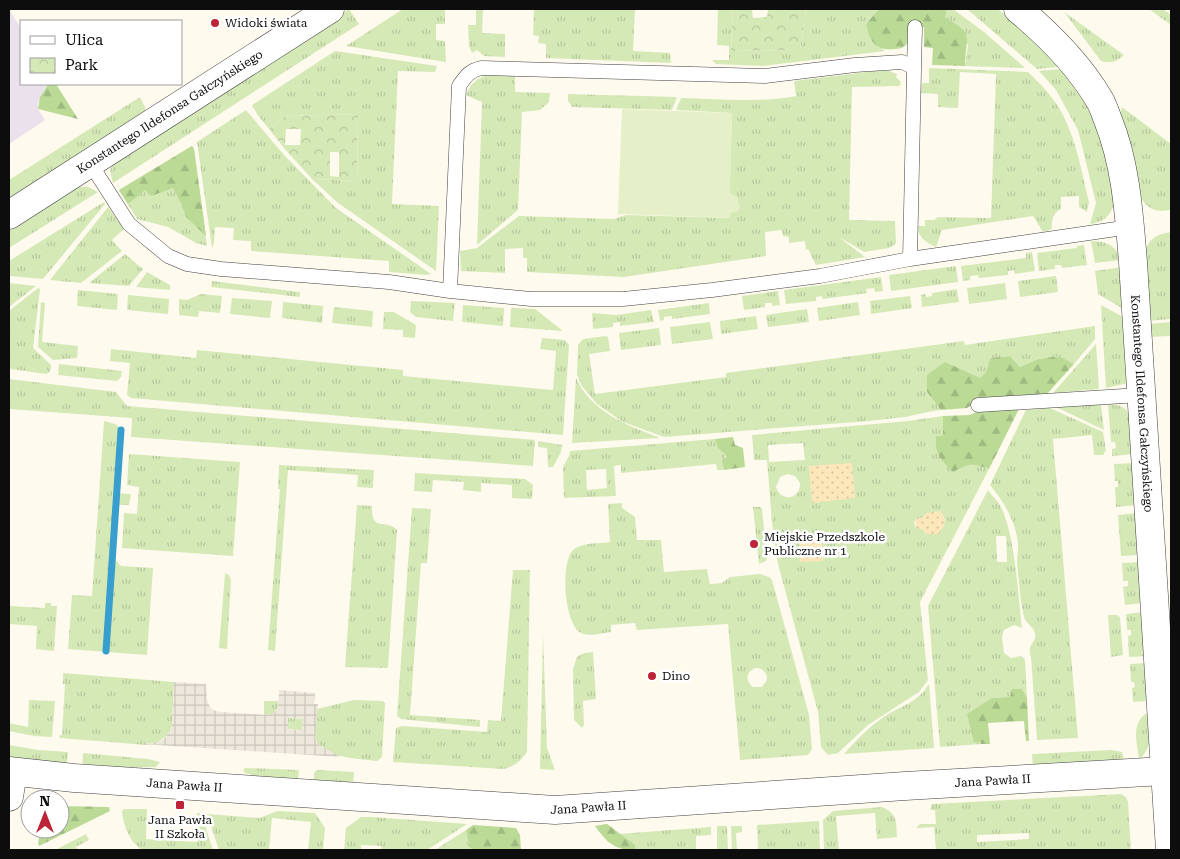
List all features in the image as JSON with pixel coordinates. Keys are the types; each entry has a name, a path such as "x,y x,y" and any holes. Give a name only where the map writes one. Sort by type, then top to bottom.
{"street":[{"name":"Konstantego Ildefonsa Gałczyńskiego","path":"9,215 330,9"},
{"name":"Konstantego Ildefonsa Gałczyńskiego","path":"1018,9 1038,26 1074,65 1100,100 1119,153 1130,227 1170,840"},
{"name":"Jana Pawła II","path":"10,780 84,779 555,810 905,786 1164,771"}],"lane":[{"path":"910,259 915,26"},
{"path":"450,291 460,86 467,73 473,70 481,68 765,76 855,65 902,62 911,66 914,71"},
{"path":"90,163 129,224 168,256 187,264 221,269 389,282 450,291 531,299 623,299 712,290 820,276 910,259 1130,227"},
{"path":"978,405 1140,395"}],"shaded area":[{"path":"9,9 20,27 20,85 47,85 38,103 38,109 45,120 9,144"},
{"path":"174,682 206,684 209,705 213,710 221,712 269,715 275,712 278,707 279,690 315,693 314,704 318,704 315,739 319,745 341,757 142,744 158,742 164,739 170,731","holes":["288,718 303,719 302,730 288,729"]}],"green space":[{"path":"349,9 359,24 113,183 110,171 114,161"},
{"path":"403,9 445,9 445,24 436,24 436,40 445,41 446,62 346,46"},
{"path":"476,9 483,9 482,33 505,34 505,57 484,56 477,50 472,53 469,46 468,25 476,25"},
{"path":"491,9 635,9 633,51 670,53 671,63 546,58 546,44 538,43 539,36 533,35 534,10"},
{"path":"718,9 733,9 731,51 800,50 806,9 879,9 866,24 872,40 885,51 763,66 716,64 712,60 729,60 729,46 717,45"},
{"path":"733,9 752,9 753,18 767,17 768,9 806,9 800,50 731,51"},
{"path":"879,9 947,9 945,18 961,28 967,38 965,66 932,65 933,48 924,47 924,27 915,27 906,45 902,48 883,49 879,47 869,36 866,24"},
{"path":"947,9 953,9 984,32 1025,68 965,66 968,45 945,18"},
{"path":"967,9 997,9 1006,15 1059,67 1037,69"},
{"path":"1149,9 1163,9 1171,15 1171,25"},
{"path":"1064,12 1124,55 1113,62 1101,61"},
{"path":"335,51 437,66 435,72 398,71 392,204 439,206 436,271 338,203 312,179 357,181 358,114 285,116 269,129 252,105"},
{"path":"929,68 1028,72 1053,99 1069,127 1089,202 1087,212 1079,207 1079,196 1061,197 1061,209 1056,212 1053,218 1052,229 1043,232 1033,216 942,230 936,247 923,239 919,234 917,226 925,226 925,220 934,220 938,217 991,218 996,74 960,72 958,108 938,107 938,94 921,93 922,83 929,83"},
{"path":"1061,69 1087,107 1096,128 1112,186 1114,198 1111,211 1101,221 1090,224 1096,203 1078,130 1056,90 1039,71"},
{"path":"889,71 897,74 896,77 901,82 900,86 852,87 849,220 895,221 896,242 889,248 864,252 839,237 865,257 816,265 808,249 806,250 805,241 789,243 789,237 783,236 782,230 765,232 766,256 624,277 527,272 527,258 523,258 523,248 505,249 505,273 461,271 460,251 477,248 519,216 614,219 626,215 729,218 732,113 676,110 681,98 739,100 782,98 796,96 794,81"},
{"path":"487,75 515,76 515,92 550,93 549,102 540,110 522,112 518,210 477,245 482,102 466,95 474,82"},
{"path":"47,85 57,85 78,119 38,109 40,97"},
{"path":"568,94 677,97 672,110 572,107 568,101"},
{"path":"140,97 146,112 9,203 9,180"},
{"path":"1122,107 1171,144 1171,210 1154,210 1147,206 1141,198 1119,118"},
{"path":"622,109 732,113 730,193 737,197 740,207 739,211 730,213 730,218 618,214"},
{"path":"246,110 284,155 336,208 431,274 389,272 389,261 251,251 251,241 233,240 234,228 215,227 212,248 197,142"},
{"path":"358,114 357,181 312,179 269,129 285,116","holes":["286,129 301,129 300,145 285,145","330,152 339,152 339,177 330,176"]},
{"path":"192,146 194,149 207,246 196,243 168,227 137,219 119,190"},
{"path":"192,146 194,149 206,236 186,217 173,188 151,196 145,190 128,204 119,190"},
{"path":"78,187 88,187 98,192 9,248 9,230"},
{"path":"104,202 105,204 43,279 9,276 9,261"},
{"path":"108,207 124,229 112,240 122,251 81,283 50,280"},
{"path":"1171,232 1171,319 1147,321 1144,255 1153,238"},
{"path":"1091,241 1110,245 1121,260 1095,263"},
{"path":"1084,245 1087,265 1062,268 1061,265 1055,265 1055,269 1039,271 1037,253 1077,248 1077,246"},
{"path":"1032,252 1035,271 1015,274 1014,270 1008,271 1008,275 979,278 978,275 970,276 970,280 963,281 961,266 1026,258 1026,253"},
{"path":"125,254 143,269 129,286 89,283"},
{"path":"956,266 958,282 891,291 889,275"},
{"path":"1122,267 1125,310 1098,294 1095,271"},
{"path":"147,272 170,285 170,290 136,287"},
{"path":"1056,276 1058,292 1020,297 1018,281"},
{"path":"881,277 883,291 875,292 874,288 866,289 867,293 823,299 822,296 816,297 816,301 786,304 784,290"},
{"path":"212,281 300,292 300,297 211,287"},
{"path":"9,283 36,286 9,307"},
{"path":"1005,283 1007,299 969,304 967,288"},
{"path":"38,288 40,289 33,348 51,365 50,372 46,374 11,369 9,366 9,311"},
{"path":"957,289 959,302 922,307 921,295 925,294 926,297 932,296 932,293"},
{"path":"78,290 118,294 117,310 77,306"},
{"path":"778,291 780,305 772,306 772,303 765,303 765,307 744,310 742,296"},
{"path":"201,294 222,296 220,313 199,311 198,317 179,315 179,299 187,300"},
{"path":"128,295 169,299 168,314 127,310"},
{"path":"910,296 912,308 871,314 870,301"},
{"path":"232,298 272,301 270,318 230,314"},
{"path":"411,301 455,303 453,321 416,317 410,312"},
{"path":"41,302 45,303 42,342 78,346 77,358 53,360 38,347"},
{"path":"283,302 323,306 322,323 282,318"},
{"path":"858,302 860,315 819,321 817,308"},
{"path":"709,303 710,314 672,319 672,316 664,317 664,320 660,321 658,310"},
{"path":"463,305 504,308 503,326 462,322"},
{"path":"1101,305 1125,318 1128,383 1106,388"},
{"path":"334,307 373,311 372,327 332,323"},
{"path":"511,308 535,309 563,331 510,327"},
{"path":"807,309 809,322 768,327 766,315"},
{"path":"651,310 654,322 620,326 620,322 613,323 613,327 593,329 592,313 616,315"},
{"path":"384,312 394,312 416,325 415,338 403,337 403,330 383,329"},
{"path":"756,316 758,329 721,334 720,321"},
{"path":"710,322 713,339 672,344 670,327"},
{"path":"1171,322 1171,359 1170,336 1148,337 1147,324"},
{"path":"1095,326 1095,339 1074,364 1058,356 1038,359 1020,367 1010,356 990,358 986,372 980,378 927,392 941,410 869,421 664,437 623,422 597,404 581,385 577,374 578,345 583,339 606,336 608,337 610,351 589,354 595,394 726,377 726,373 964,341 965,345"},
{"path":"659,328 661,345 621,350 619,333"},
{"path":"542,338 565,340 569,345 563,435 131,398 127,395 130,363 110,361 111,349 196,358 197,350 403,370 403,376 553,390 556,351 540,349"},
{"path":"1096,344 1099,389 1053,393"},
{"path":"1010,356 1020,367 1038,359 1059,356 1074,364 1047,394 976,398 975,403 967,408 941,410 927,392 927,375 945,362 980,378 986,372 990,358"},
{"path":"59,364 122,371 121,377 117,381 58,375"},
{"path":"576,378 591,400 611,416 660,438 572,443"},
{"path":"9,379 116,392 127,406 535,440 533,466 131,437 132,418 9,409"},
{"path":"1101,404 1104,430 1056,407"},
{"path":"1108,404 1122,407 1131,417 1134,454 1112,456 1112,449 1116,448 1115,442 1111,442"},
{"path":"1050,408 1103,432 1106,450 1103,455 1094,455 1092,435 1053,439 1078,738 1037,740 1030,652 1035,639 1035,633 1025,619 1023,611 1015,528 1000,498 990,485 1026,410"},
{"path":"1019,409 989,469 971,465 953,472 939,456 936,448 936,436 943,436 943,416 970,415 979,411"},
{"path":"943,416 943,437 936,436 965,465 976,464 989,469 920,602 928,680 919,692 868,725 838,753 828,755 821,747 818,712 778,564 772,523 767,460 754,460 752,435 908,421","holes":["803,443 805,460 769,462 768,445","787,474 795,476 800,483 794,496 786,497 779,492 776,487 780,477","942,513 945,521 937,534 926,534 924,530 915,527 914,521 924,517 925,514"]},
{"path":"104,421 115,424 121,429 117,493 131,494 129,505 116,505 112,556 121,566 153,568 147,655 68,649 72,595 92,596"},
{"path":"733,437 735,445 743,448 745,467 724,470 722,460 726,458 726,455 718,448 715,439"},
{"path":"715,439 726,455 723,465 724,470 717,470 716,464 621,473 621,465 614,466 616,496 564,498 563,467 570,451","holes":["606,469 607,488 587,490 586,470"]},
{"path":"538,441 562,445 561,452 553,467 548,467 547,448 538,447"},
{"path":"129,454 240,462 233,556 122,548 124,513 137,514 139,487 127,485"},
{"path":"1135,463 1138,505 1116,507 1115,487 1118,487 1118,481 1115,481 1114,464"},
{"path":"279,465 374,470 373,488 357,487 358,475 288,470 275,651 268,650 280,489 278,489"},
{"path":"415,473 525,479 533,485 532,499 512,498 512,485 481,483 481,492 463,490 464,482 433,480 432,492 414,491"},
{"path":"988,490 1000,505 1009,531 1022,628 1014,625 1004,630 1002,637 1004,653 1011,658 1021,656 1025,660 1027,698 1022,689 1010,697 992,698 981,744 940,747 928,606","holes":["996,536 1006,536 1007,562 997,562"]},
{"path":"622,503 622,508 635,517 637,540 661,540 664,572 707,569 710,584 722,583 730,577 760,574 772,580 809,715 812,749 808,755 740,760 728,624 637,630 635,623 611,625 611,632 592,635 581,633 575,627 571,618 566,593 566,567 569,557 577,547 610,542 608,504","holes":["755,668 764,671 766,675 767,680 762,687 753,687 749,682 748,674"]},
{"path":"357,505 372,506 372,514 377,522 397,530 388,668 345,667"},
{"path":"753,507 761,507 762,509 767,558 766,561 759,564"},
{"path":"412,508 431,509 427,563 421,563 410,715 480,720 480,727 401,719 397,716"},
{"path":"1137,513 1141,555 1121,556 1118,515"},
{"path":"1141,562 1143,603 1125,605 1123,587 1128,586 1128,581 1123,581 1122,563"},
{"path":"513,570 530,570 527,752 517,763 503,769 393,762 396,728 402,726 487,732 488,720 501,721"},
{"path":"225,573 229,575 231,580 227,649 219,648"},
{"path":"45,603 57,606 54,651 36,649 37,626 9,624 9,606 45,608"},
{"path":"1144,612 1147,656 1129,657 1128,636 1131,635 1131,630 1127,630 1126,614"},
{"path":"1108,615 1120,617 1123,655 1111,657"},
{"path":"543,634 547,748 555,770 540,769"},
{"path":"593,652 596,699 583,701 584,725 582,728 574,720 573,669 577,657 584,653"},
{"path":"1147,663 1149,701 1133,702 1132,688 1135,687 1134,682 1131,682 1130,664"},
{"path":"63,673 174,682 172,726 169,734 158,742 147,745 60,738 59,736 62,735 65,684 63,684"},
{"path":"929,684 934,748 844,754 885,716 915,700"},
{"path":"1012,689 1022,689 1027,698 1029,741 1026,741 1024,721 988,723 990,744 974,742 967,714 992,698 1010,697"},
{"path":"29,700 55,701 52,737 9,731 9,723 28,727"},
{"path":"354,700 383,701 385,703 382,757 377,761 334,754 326,751 316,740 317,709"},
{"path":"264,701 279,701 278,707 270,715 264,716"},
{"path":"1150,713 1149,744 1139,759 1136,729 1145,714"},
{"path":"288,718 303,719 302,730 288,729"},
{"path":"9,745 38,750 68,752 66,768 9,759"},
{"path":"1112,750 1122,752 1125,763 1033,768 1032,754"},
{"path":"83,753 148,759 160,762 156,767 82,769"},
{"path":"245,768 299,770 298,779 286,784 245,773 243,770"},
{"path":"317,770 354,772 353,788 314,781 314,773"},
{"path":"1121,794 1126,797 1128,802 1131,850 936,850 934,827 916,828 920,824 936,824 935,810 930,810 932,804","holes":["1029,833 1029,839 977,842 977,835"]},
{"path":"70,806 109,807 110,811 70,831"},
{"path":"882,807 894,816 897,837 877,839 875,813 836,816 839,850 824,850 823,820 833,811"},
{"path":"124,809 147,809 146,839 197,842 200,818 197,817 197,813 201,813 213,850 143,850 134,843 128,833 122,811"},
{"path":"277,811 315,813 325,828 323,850 308,850 311,822 272,818 269,850 219,850 207,814 260,818"},
{"path":"361,817 467,824 427,850 381,850 381,846 361,845 361,850 344,850 346,828"},
{"path":"819,821 820,850 758,850 757,825"},
{"path":"607,824 619,834 711,827 711,835 696,836 696,850 625,850 608,842 595,826"},
{"path":"607,824 635,845 635,850 616,847 595,826"},
{"path":"473,825 516,828 520,835 521,850 474,850 469,847 466,830"},
{"path":"717,826 727,826 728,850 717,850"},
{"path":"731,826 742,826 742,832 736,833 737,850 732,850"},
{"path":"466,830 469,846 474,850 435,850"},
{"path":"86,834 89,840 76,847 78,850 55,850"},
{"path":"39,839 53,839 39,846"}],"sand":[{"path":"852,463 855,498 812,503 809,466"},
{"path":"941,511 945,521 938,534 926,534 924,530 916,528 915,519 924,517 926,513"},
{"path":"822,535 823,561 800,562 799,536"}],"waterway":[{"path":"106,651 121,430"}],"place":[{"name":"Widoki świata","path":"215,23"},
{"name":"Miejskie Przedszkole Publiczne nr 1","path":"754,544"},
{"name":"Dino","path":"652,676"},
{"name":"Jana Pawła II Szkoła","path":"180,805"}]}
